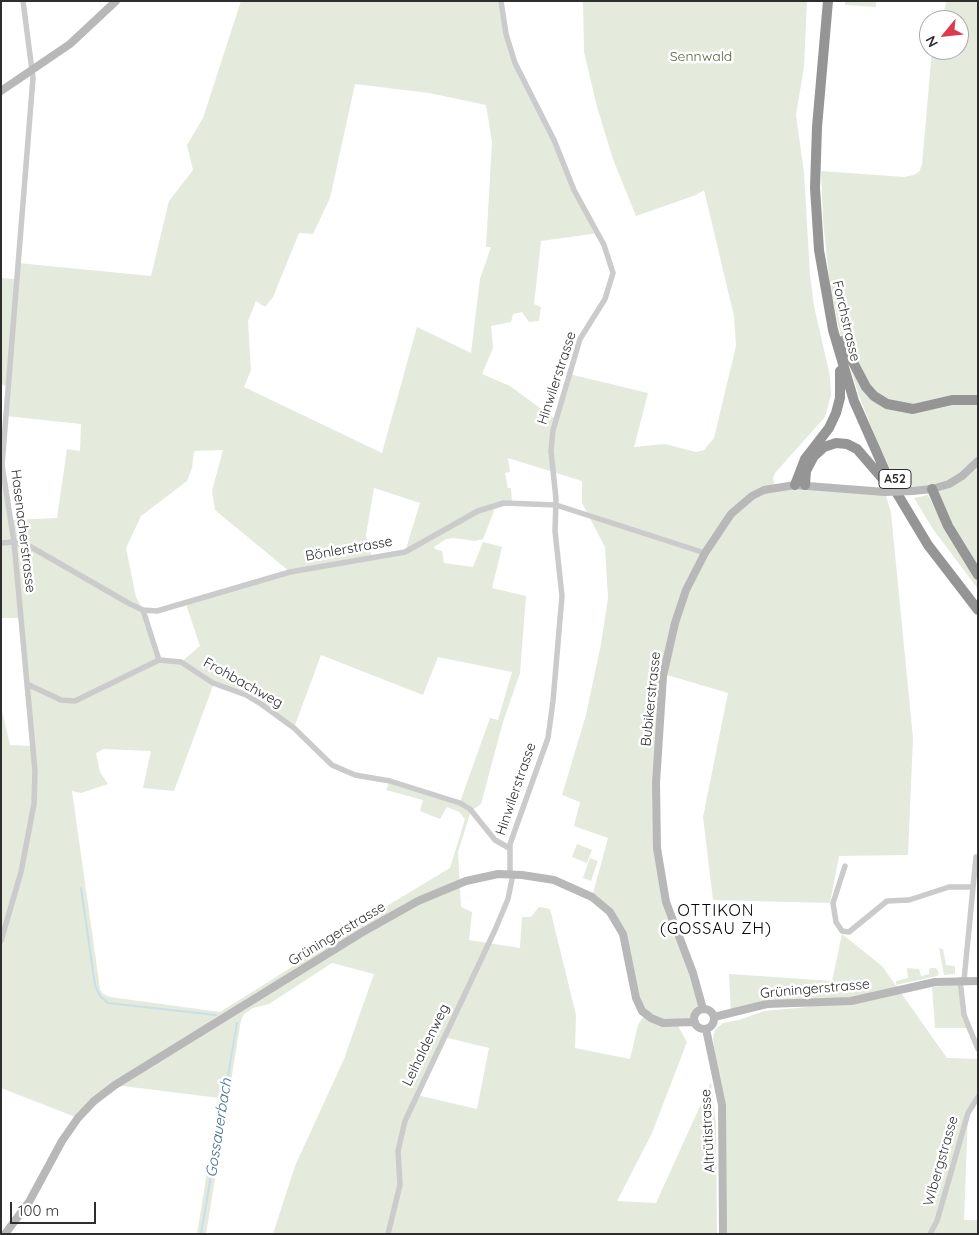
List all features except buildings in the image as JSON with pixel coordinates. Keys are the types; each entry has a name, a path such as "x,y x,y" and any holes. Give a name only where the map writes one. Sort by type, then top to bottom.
{"highway":[{"name":"Forchstrasse","path":"828,1 817,127 815,198 824,285 840,357 867,435 901,502 936,558 978,610"},
{"name":"Forchstrasse","path":"834,1 823,127 822,195 828,270 842,342 867,418 898,484 932,540 978,600"},
{"path":"842,342 866,388 874,396 887,404 913,409 952,400 978,400"},
{"path":"800,485 804,459 829,428 838,409 841,388 840,357"},
{"path":"800,485 807,469 818,452 830,444 843,443 855,447 865,456 901,502"},
{"path":"932,489 939,509 978,575"}],"main road":[{"path":"1,91 70,44 116,1"},
{"name":"Bubikerstrasse","path":"703,1009 693,973 666,902 657,848 658,737 663,676 668,645 686,590 705,553 739,506 764,490 800,485 884,492 913,492 932,489 955,481 977,465"},
{"name":"Grüningerstrasse","path":"5,1234 29,1202 62,1141 78,1118 94,1101 115,1086 392,914 459,883 481,877 511,874 558,881 584,892 600,903 614,917 623,934 636,998 642,1011 651,1018 663,1023 695,1022"},
{"name":"Grüningerstrasse","path":"714,1017 773,1003 859,1000 928,983 962,980 978,981"},
{"path":"703,1009 710,1011 714,1017 713,1025 706,1029 701,1028 695,1022 698,1012 703,1009"},
{"name":"Altrütistrasse","path":"706,1029 722,1105 723,1234"}],"street":[{"name":"Hasenacherstrasse","path":"1,941 21,872 34,804 35,771 14,542 3,472 2,449 33,69 23,1"},
{"name":"Hinwilerstrasse","path":"501,1 506,34 515,63 554,140 574,190 599,233 612,266 612,281 580,340 555,420 551,451 556,505 555,535 562,599 551,722 546,742 509,848 511,874"},
{"name":"Bönlerstrasse","path":"143,610 170,609 290,572 405,552 493,505 515,502 556,505 705,553"},
{"path":"1,543 14,542 40,552 143,610 159,660 75,701 61,700 27,684"},
{"name":"Frohbachweg","path":"159,660 181,662 214,683 246,695 261,704 294,728 323,759 342,771 399,784 462,804 492,837 509,848"},
{"path":"976,857 962,980 963,1011 978,1049"},
{"path":"845,866 833,903 836,922 842,930 848,932 887,901 908,900 949,887 973,887"},
{"name":"Leihaldenweg","path":"388,1234 400,1185 398,1151 405,1121 508,900 511,874"},
{"name":"Wibergstrasse","path":"930,1234 937,1221 968,1113 978,1097"}],"green space":[{"name":"Sennwald","path":"241,1 501,1 512,53 547,126 567,177 599,233 541,241 534,304 541,307 539,321 529,322 522,312 513,314 511,322 491,326 493,348 482,374 510,386 555,419 569,374 648,393 634,447 665,444 696,452 704,450 714,438 736,346 734,316 704,190 696,195 636,216 613,159 597,107 584,52 583,1 807,1 804,67 796,115 804,173 810,275 814,306 830,376 831,395 825,417 775,473 773,478 775,487 885,492 891,513 913,738 908,855 839,856 830,903 713,900 703,817 728,693 667,675 658,737 661,878 693,973 701,1010 695,1018 677,1024 687,1042 652,1133 617,1201 656,1203 711,1082 716,1125 717,1234 273,1234 295,1166 344,1059 374,974 332,963 269,1004 253,1008 244,1014 241,1020 206,1234 197,1234 219,1098 115,1085 78,1118 1,1088 1,707 10,745 32,746 20,618 1,618 1,479 10,520 57,518 67,449 80,451 81,424 6,416 8,386 1,385 1,278 16,279 18,263 151,276 169,201 193,170 187,145 203,118","holes":["355,84 429,93 486,105 492,142 486,247 491,247 480,279 471,353 417,327 382,453 244,387 251,370 248,321 256,301 265,307 273,297 299,233 313,234 330,198","223,450 212,491 215,510 290,572 186,604 200,646 181,662 159,660 143,610 136,597 126,548 141,516 187,481 192,468 194,451","508,458 582,481 582,503 605,547 608,598 601,644 586,715 562,795 580,802 574,826 608,838 592,897 623,934 640,1008 645,1014 638,1025 630,1059 575,1048 576,1015 550,909 539,907 531,917 522,917 520,948 469,940 472,912 461,907 458,852 471,811 481,804 503,722 520,673 526,596 492,588 502,547 483,542 473,567 444,563 442,551 434,547 446,539 475,541 483,539 494,511 494,505 512,503 511,488 508,488 505,473 510,472","374,488 420,503 405,552 372,558 366,535","321,655 423,695 438,657 512,672 498,720 490,718 460,802 390,781 386,790 423,800 420,811 440,819 447,807 459,812 465,819 450,868 302,957 297,955 292,967 220,1012 110,997 103,994 100,989 72,791 81,793 108,784 100,772 96,753 104,749 151,751 143,788 174,791 214,683 261,704 294,728","444,1037 489,1048 477,1109 417,1095"]},
{"path":"845,1 876,1 876,7 845,5"},
{"path":"947,1 978,1 978,568 932,489 902,492 879,446 859,396 842,341 830,287 823,220 821,171 904,177 919,172 922,165 931,60 969,60 969,10 944,10"},
{"path":"928,495 948,534 978,581 978,589 933,529 914,498"},
{"path":"577,844 592,850 587,863 572,857"},
{"path":"590,858 598,861 591,881 583,878"},
{"path":"842,934 882,966 947,1058 978,1059 978,1097 968,1113 964,1220 978,1220 978,1234 723,1234 718,1080 713,1038 715,1030 723,1023 739,1020 764,1011 807,1007 819,1003 790,1002 731,1013 729,974 832,981"},
{"path":"939,948 943,949 946,965 955,966 955,974 944,975"},
{"path":"907,968 919,969 921,976 929,974 929,969 931,968 936,968 939,973 937,976 896,985 896,981 908,978"},
{"path":"958,984 962,1018 967,1028 935,1028 932,987"}],"waterway":[{"name":"Gossauerbach","path":"81,888 95,985 100,996 108,1003 216,1015"},
{"name":"Gossauerbach","path":"201,1234 237,1023"}],"district":[{"name":"OTTIKON (GOSSAU ZH)","path":"716,920"}]}
